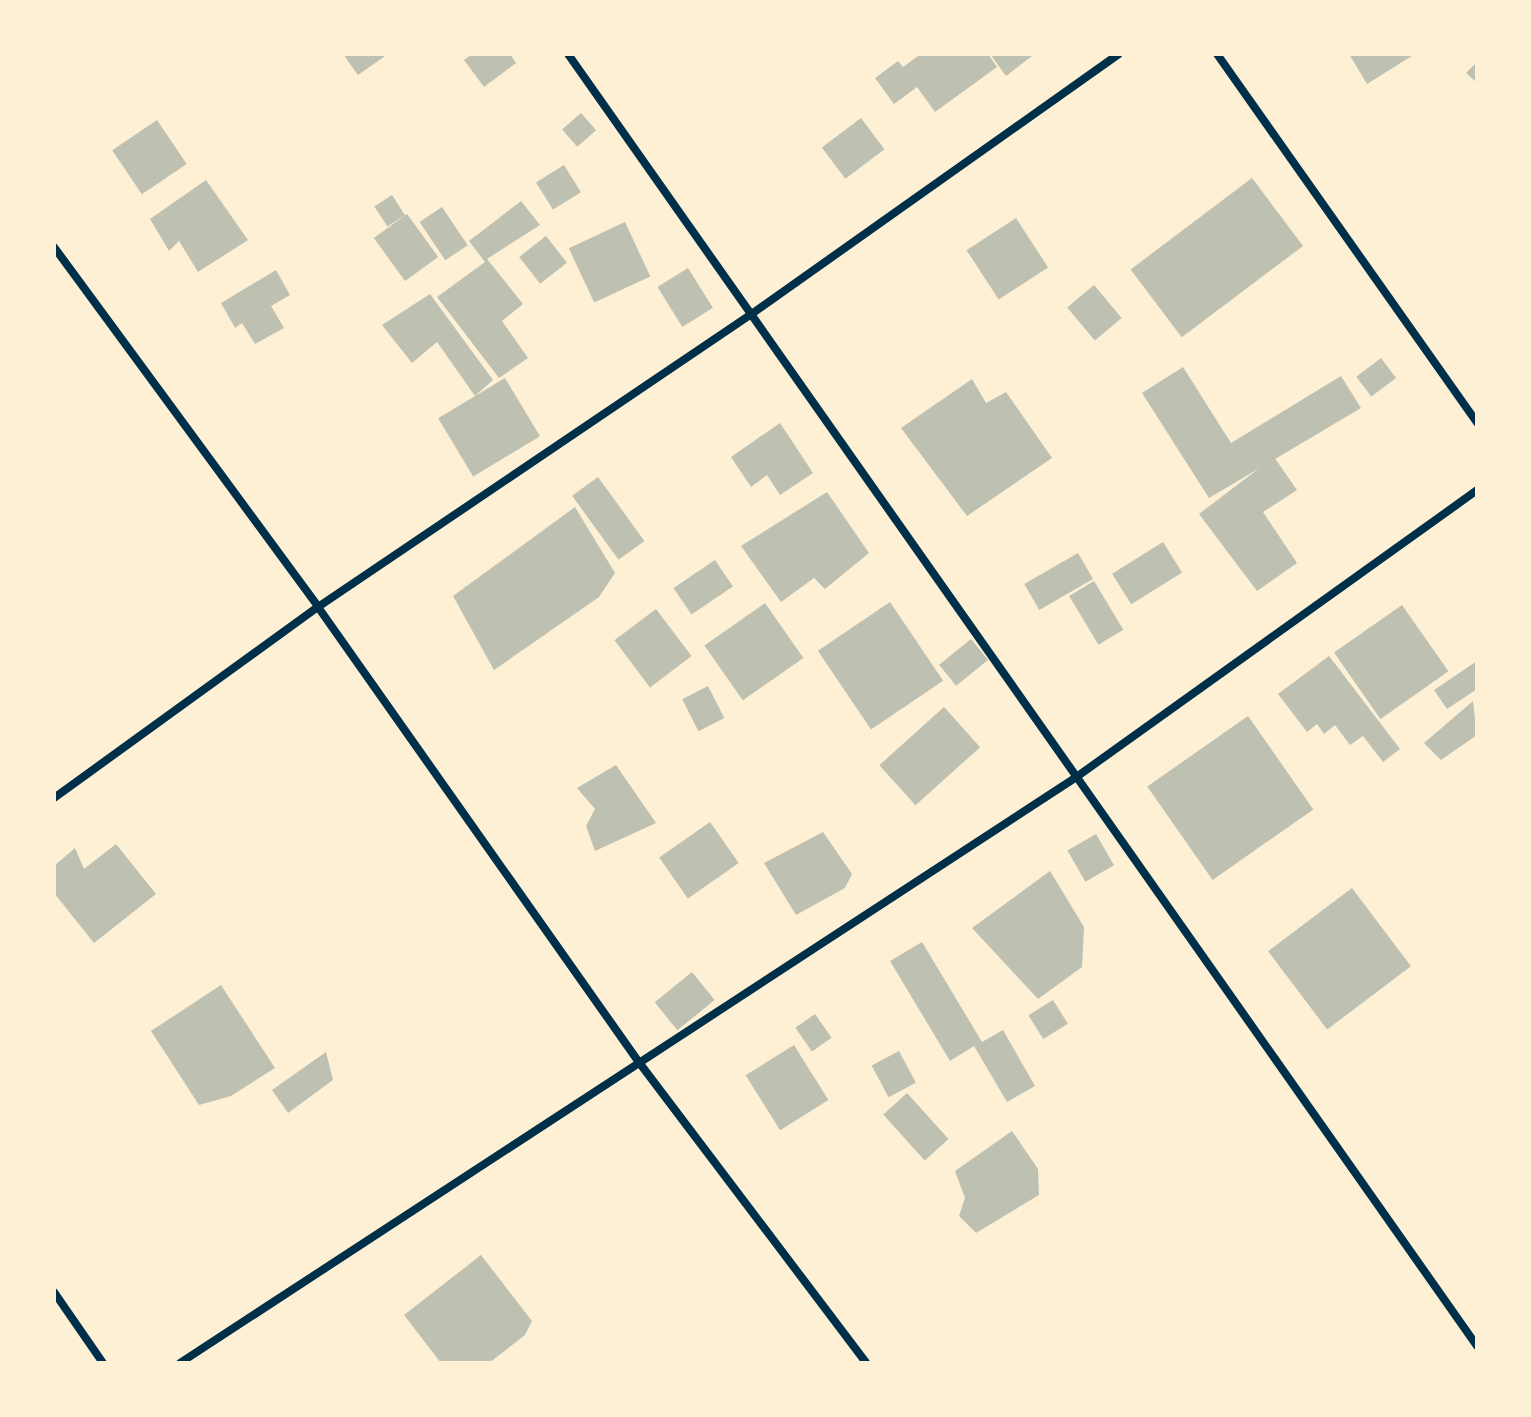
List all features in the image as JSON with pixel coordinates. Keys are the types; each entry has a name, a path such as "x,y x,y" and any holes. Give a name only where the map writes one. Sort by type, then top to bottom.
{"street":[{"path":"568,54 1477,1346"},
{"path":"54,798 318,607 753,313 1119,54"},
{"path":"1217,54 1477,423"},
{"path":"54,247 318,607 638,1061 866,1363"},
{"path":"180,1363 1075,778 1477,490"},
{"path":"54,1292 103,1363"}],"building":[{"path":"343,54 388,54 358,75"},
{"path":"472,54 510,54 516,63 484,87 464,60"},
{"path":"921,54 988,54 997,67 935,112 917,87 894,104 875,78 898,61 903,67"},
{"path":"990,54 1030,54 1032,56 1006,76"},
{"path":"1349,54 1415,54 1367,84"},
{"path":"1477,62 1477,83 1466,73"},
{"path":"581,113 596,130 577,147 562,129"},
{"path":"861,118 884,149 845,179 822,147"},
{"path":"157,120 187,164 142,194 112,150"},
{"path":"564,165 581,192 553,210 536,182"},
{"path":"1252,178 1303,246 1182,337 1131,269"},
{"path":"206,180 248,240 198,272 179,241 169,251 150,219"},
{"path":"392,195 405,215 387,227 374,206"},
{"path":"521,201 540,225 487,259 523,304 502,321 528,358 499,378 437,297 485,262 469,241"},
{"path":"442,207 468,245 445,260 420,222"},
{"path":"407,214 438,257 405,281 374,238"},
{"path":"1016,218 1048,267 999,300 967,250"},
{"path":"625,222 650,276 594,303 569,248"},
{"path":"546,236 567,263 540,284 519,257"},
{"path":"688,268 713,308 682,327 657,287"},
{"path":"276,270 290,295 271,306 284,328 255,344 242,323 235,328 221,303"},
{"path":"1094,285 1122,318 1095,340 1067,307"},
{"path":"430,294 493,380 475,396 437,342 412,363 382,325"},
{"path":"1381,358 1396,378 1371,397 1356,377"},
{"path":"1183,367 1231,443 1341,376 1361,408 1209,498 1142,393"},
{"path":"505,378 540,436 473,476 438,418"},
{"path":"972,379 986,403 1006,392 1052,458 967,516 901,428"},
{"path":"780,423 813,473 780,495 767,475 751,487 731,457"},
{"path":"1274,457 1297,490 1263,512 1297,563 1257,591 1199,514"},
{"path":"598,477 644,541 619,560 572,496"},
{"path":"827,492 869,553 825,589 814,578 781,602 741,546"},
{"path":"575,507 615,573 599,597 494,670 453,596"},
{"path":"1163,542 1182,573 1131,604 1112,574"},
{"path":"1078,553 1093,579 1039,610 1024,584"},
{"path":"715,560 733,587 691,614 674,588"},
{"path":"1094,581 1123,630 1098,645 1069,596"},
{"path":"890,602 943,681 871,729 818,651"},
{"path":"765,603 803,658 743,700 704,645"},
{"path":"1402,605 1448,671 1380,719 1334,653"},
{"path":"656,609 692,656 650,687 614,640"},
{"path":"971,639 988,660 956,686 939,665"},
{"path":"1329,656 1400,749 1383,762 1363,736 1350,745 1335,725 1324,734 1317,724 1307,732 1278,694"},
{"path":"1477,661 1477,689 1447,709 1434,690"},
{"path":"708,686 724,718 699,731 682,699"},
{"path":"1473,701 1477,735 1441,760 1424,743"},
{"path":"944,707 980,747 915,805 879,765"},
{"path":"1248,716 1313,809 1213,880 1147,787"},
{"path":"616,765 656,823 595,851 586,826 595,809 577,788"},
{"path":"710,822 739,863 688,899 659,858"},
{"path":"823,832 852,874 845,888 796,915 764,863"},
{"path":"1096,834 1114,865 1085,882 1067,851"},
{"path":"116,844 156,894 94,943 54,893 54,866 75,848 84,869"},
{"path":"1050,871 1084,927 1082,967 1038,999 972,928"},
{"path":"1352,888 1411,966 1327,1029 1268,951"},
{"path":"922,942 982,1042 1003,1030 1035,1086 1007,1102 974,1046 950,1061 890,961"},
{"path":"692,972 715,1000 677,1030 655,1002"},
{"path":"221,985 275,1068 231,1096 199,1105 151,1031"},
{"path":"1053,1000 1068,1024 1043,1039 1028,1015"},
{"path":"815,1014 832,1038 812,1052 795,1028"},
{"path":"794,1045 828,1100 780,1130 746,1075"},
{"path":"899,1051 916,1083 889,1097 872,1066"},
{"path":"326,1052 333,1080 288,1113 272,1090"},
{"path":"907,1093 948,1139 925,1160 883,1114"},
{"path":"1012,1131 1038,1169 1039,1195 976,1233 959,1216 965,1198 955,1171"},
{"path":"481,1255 532,1321 525,1335 489,1363 441,1363 404,1315"}]}
